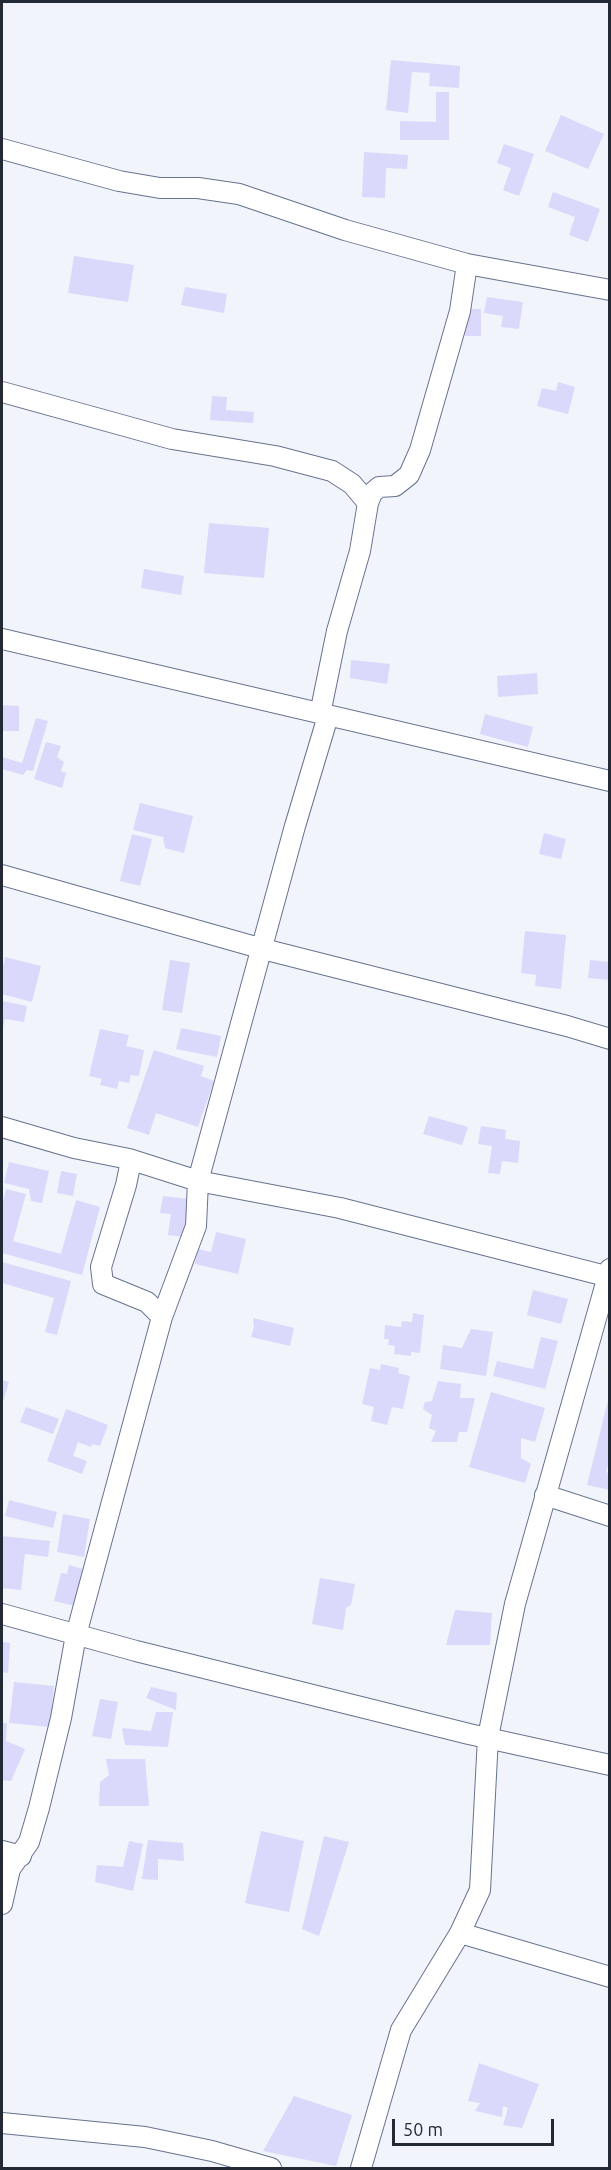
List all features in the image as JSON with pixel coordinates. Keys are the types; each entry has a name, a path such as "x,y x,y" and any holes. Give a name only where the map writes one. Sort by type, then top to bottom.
{"street":[{"path":"2,149 119,181 160,188 198,188 239,194 345,230 467,264 609,290"},
{"path":"2,1905 11,1854 29,1842 39,1808 61,1718 76,1635 162,1317 196,1226 198,1181 324,715 337,631 360,551 368,503 372,493 379,487 395,486 409,476 420,450 460,311 467,264"},
{"path":"2,392 171,439 275,456 332,471 352,484 368,503"},
{"path":"2,639 609,781"},
{"path":"2,875 262,949 567,1026 609,1039"},
{"path":"2,1127 198,1181 340,1208 609,1274 515,1604 488,1737 480,1890 460,1933 400,2030 361,2169"},
{"path":"131,1161 101,1267 101,1276 103,1284 147,1302 162,1317"},
{"path":"545,1495 609,1516"},
{"path":"2,1614 171,1660 609,1764"},
{"path":"460,1933 609,1977"},
{"path":"2,2123 145,2137 212,2151 271,2169"}],"building":[{"path":"391,60 460,66 459,88 429,86 430,73 412,72 408,113 386,110"},
{"path":"436,92 449,92 449,140 400,140 400,121 436,122"},
{"path":"561,115 604,134 588,169 545,151"},
{"path":"504,144 534,154 519,196 503,190 511,168 497,163"},
{"path":"364,152 408,155 407,169 386,168 385,198 362,197"},
{"path":"553,192 600,209 588,242 569,235 575,217 548,207"},
{"path":"74,256 134,265 128,302 68,293"},
{"path":"185,287 227,294 224,313 181,305"},
{"path":"487,297 523,302 519,329 501,327 503,316 484,313"},
{"path":"465,309 481,309 481,336 465,336"},
{"path":"558,382 575,387 568,414 537,406 542,388 556,391"},
{"path":"212,396 227,397 226,410 254,412 253,423 210,420"},
{"path":"209,523 269,528 264,578 204,573"},
{"path":"144,569 184,576 181,595 141,588"},
{"path":"351,660 390,664 387,684 350,678"},
{"path":"537,673 538,694 498,697 497,676"},
{"path":"2,705 19,706 19,731 2,731"},
{"path":"485,714 533,727 528,747 480,734"},
{"path":"36,718 48,721 33,771 27,770 23,775 2,769 2,757 22,763"},
{"path":"46,742 61,746 57,757 64,762 61,771 66,773 62,788 34,779"},
{"path":"140,803 193,816 184,853 165,848 163,837 133,830"},
{"path":"544,833 566,839 561,859 539,854"},
{"path":"132,834 152,839 140,886 120,881"},
{"path":"525,931 566,935 561,989 535,986 536,975 521,973"},
{"path":"5,957 41,966 32,1002 2,994"},
{"path":"170,960 190,963 182,1013 162,1010"},
{"path":"590,960 610,962 610,980 588,978"},
{"path":"2,1001 27,1006 24,1022 5,1019 2,1032"},
{"path":"181,1028 221,1036 217,1057 176,1049"},
{"path":"100,1029 129,1035 126,1046 144,1050 139,1076 131,1075 129,1083 119,1081 117,1089 100,1085 102,1079 89,1076"},
{"path":"154,1050 204,1066 201,1076 214,1081 198,1127 156,1113 149,1135 127,1128"},
{"path":"429,1116 468,1127 462,1145 423,1134"},
{"path":"481,1126 506,1130 505,1139 520,1141 518,1163 502,1161 500,1174 488,1173 492,1146 478,1144"},
{"path":"9,1162 49,1171 42,1203 31,1201 29,1189 4,1183"},
{"path":"61,1171 77,1174 73,1196 57,1193"},
{"path":"6,1189 26,1194 13,1241 61,1254 76,1200 100,1207 82,1275 2,1253 2,1206"},
{"path":"163,1196 189,1199 184,1237 168,1235 171,1214 160,1213"},
{"path":"216,1232 246,1239 238,1274 195,1264 198,1249 211,1252"},
{"path":"2,1262 71,1281 57,1335 45,1332 54,1298 2,1283"},
{"path":"533,1290 568,1299 561,1324 527,1315"},
{"path":"413,1313 424,1315 420,1353 411,1352 411,1356 394,1354 395,1346 388,1345 389,1339 384,1339 385,1325 401,1327 402,1321 412,1322"},
{"path":"253,1318 294,1328 290,1346 251,1337 254,1327"},
{"path":"471,1329 493,1332 486,1376 440,1369 443,1345 462,1348"},
{"path":"541,1337 558,1341 545,1389 493,1376 497,1361 533,1369"},
{"path":"381,1364 399,1368 398,1373 410,1376 403,1409 392,1407 387,1425 371,1421 374,1407 362,1404 370,1368 380,1370"},
{"path":"2,1380 9,1382 2,1405"},
{"path":"438,1381 461,1384 460,1398 475,1398 467,1432 459,1432 457,1442 431,1442 436,1431 429,1428 432,1415 423,1409 425,1402 432,1401"},
{"path":"491,1392 545,1408 535,1442 521,1438 521,1458 531,1464 525,1483 469,1467"},
{"path":"609,1396 610,1460 606,1472 610,1474 610,1490 587,1485"},
{"path":"26,1407 59,1419 53,1434 20,1422"},
{"path":"66,1409 108,1425 100,1446 92,1444 91,1447 78,1442 73,1456 87,1461 82,1474 47,1461"},
{"path":"9,1500 57,1512 53,1528 5,1516"},
{"path":"63,1514 90,1519 84,1557 57,1552"},
{"path":"2,1536 50,1541 48,1557 25,1554 21,1590 2,1588"},
{"path":"69,1565 90,1571 80,1607 54,1601 61,1573 67,1574"},
{"path":"320,1578 355,1584 351,1605 346,1608 343,1630 312,1624"},
{"path":"455,1610 492,1613 490,1645 446,1645"},
{"path":"2,1642 10,1643 8,1673 2,1672"},
{"path":"14,1682 54,1686 50,1727 9,1723"},
{"path":"151,1687 177,1693 176,1710 146,1698"},
{"path":"100,1699 118,1702 111,1739 92,1736"},
{"path":"156,1712 173,1712 168,1747 125,1745 122,1728 151,1731"},
{"path":"2,1723 7,1723 6,1741 25,1749 11,1781 2,1780"},
{"path":"106,1759 145,1759 149,1806 99,1806 100,1782 109,1775"},
{"path":"261,1831 304,1841 289,1912 245,1903"},
{"path":"324,1836 349,1842 319,1936 302,1929"},
{"path":"148,1840 183,1843 184,1861 158,1859 158,1880 142,1879"},
{"path":"129,1841 143,1844 133,1891 95,1882 97,1865 123,1867"},
{"path":"479,2063 539,2084 522,2128 503,2125 508,2108 503,2106 502,2117 475,2111 480,2103 468,2101"},
{"path":"294,2096 352,2115 336,2166 263,2151"}]}
